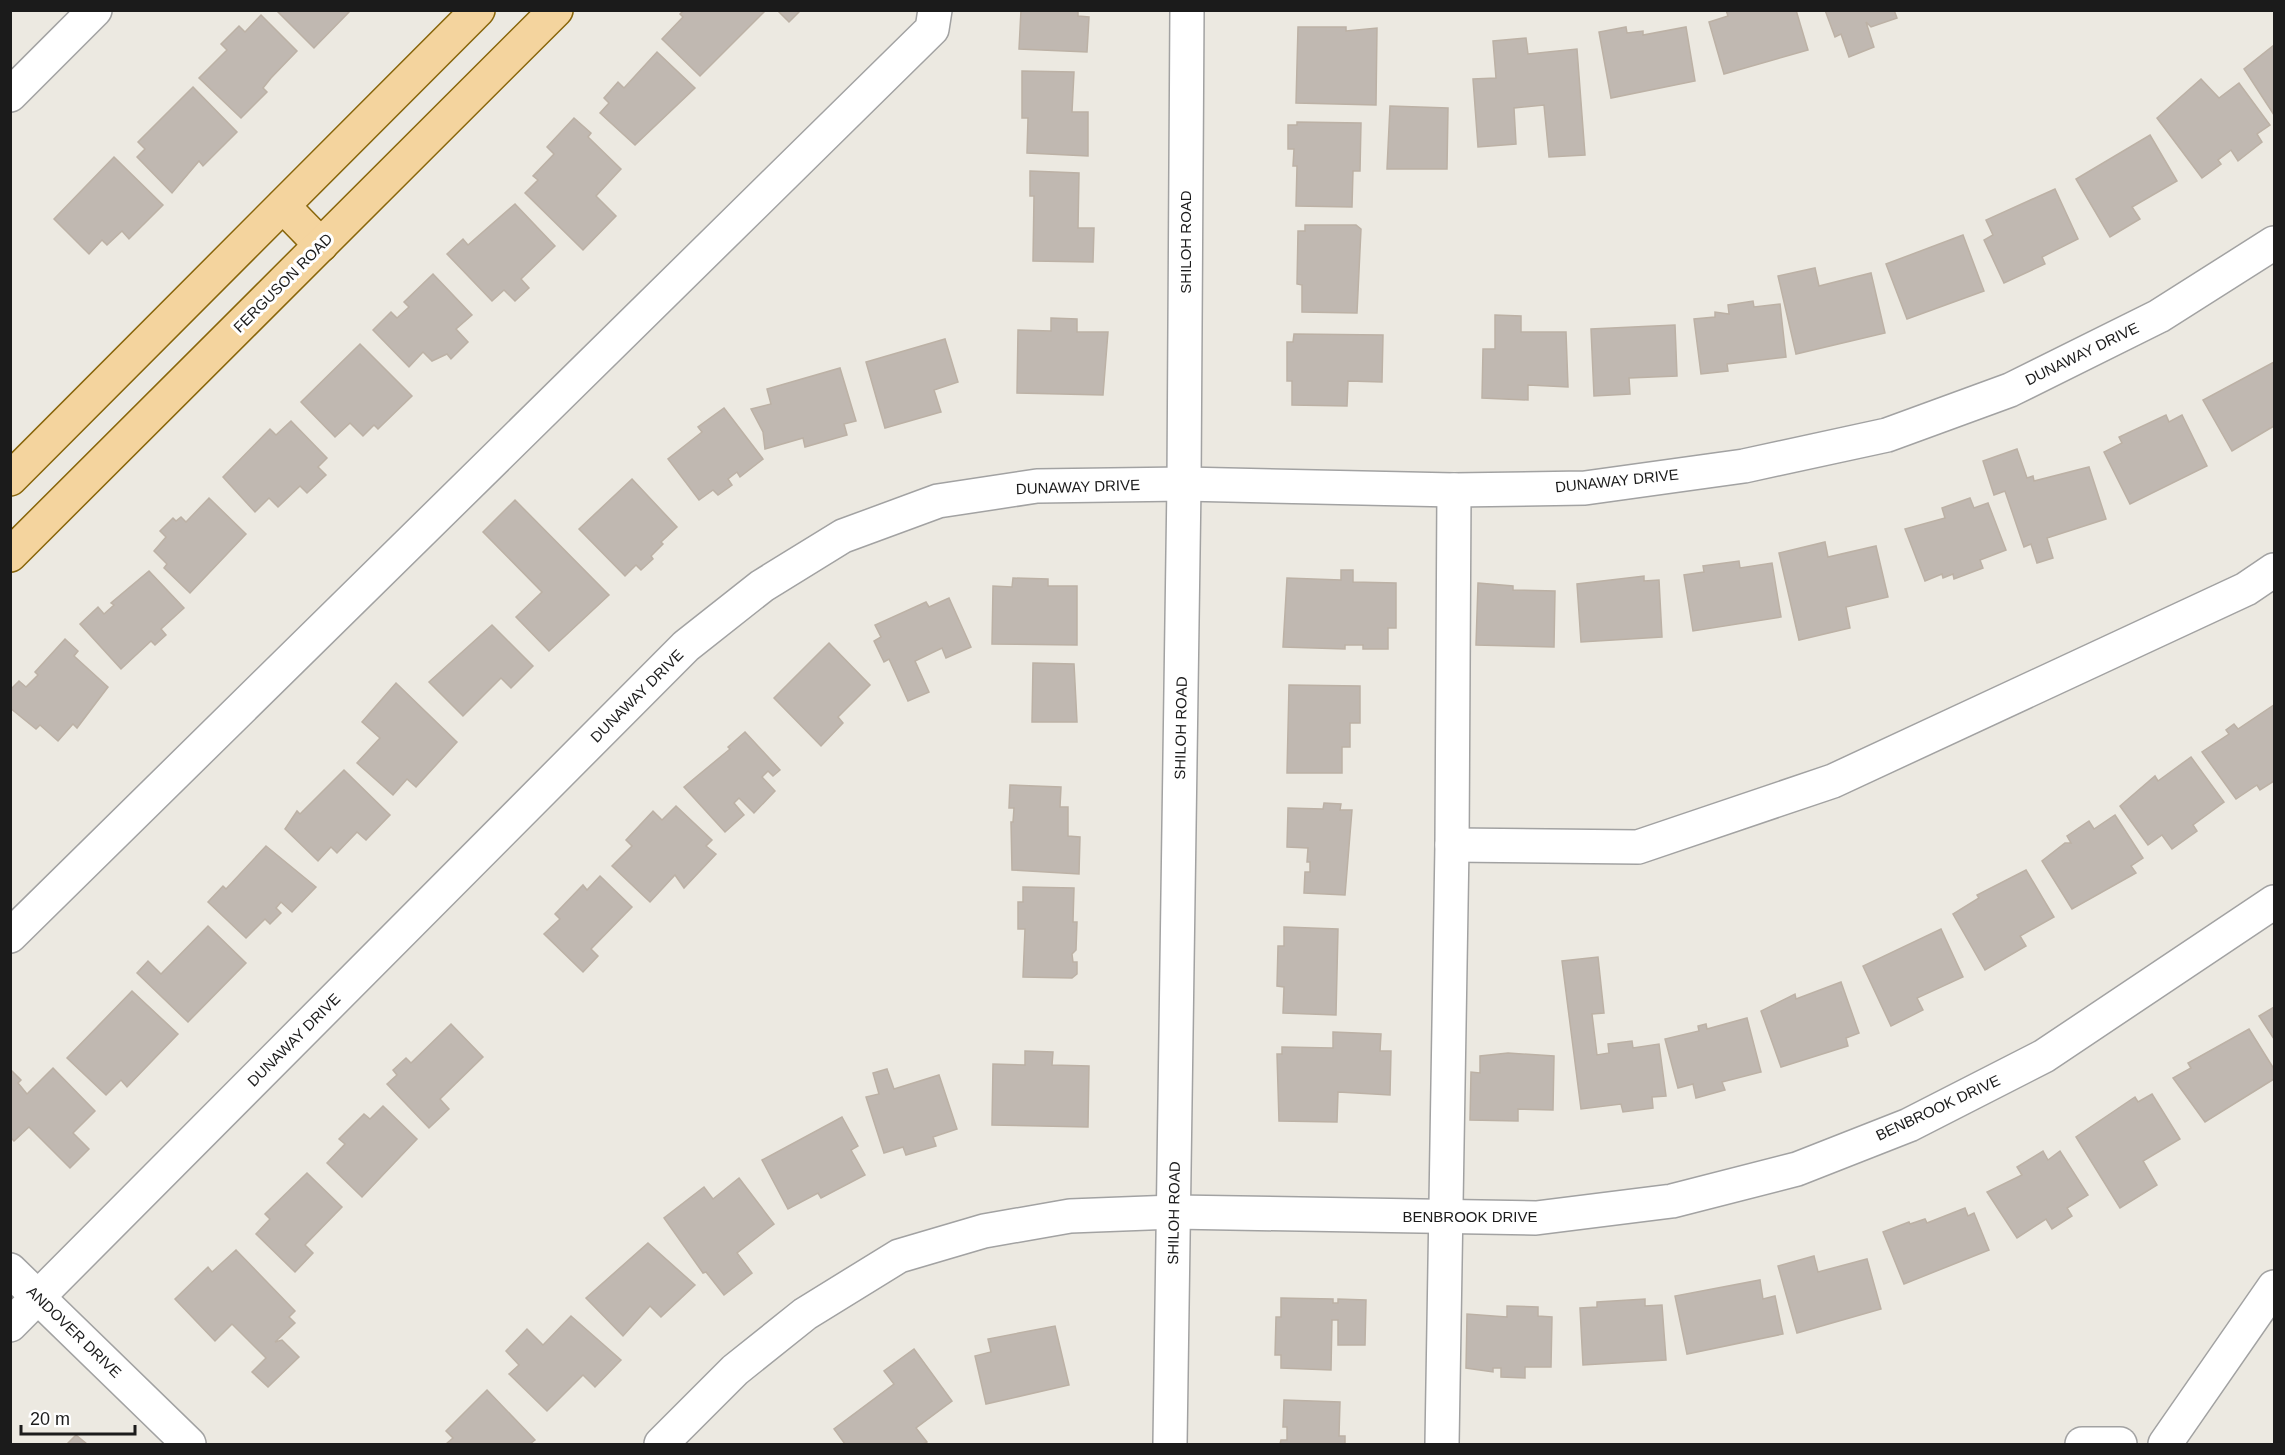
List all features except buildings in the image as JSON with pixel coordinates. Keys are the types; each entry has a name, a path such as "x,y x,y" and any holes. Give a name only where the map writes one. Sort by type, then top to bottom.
{"main road":[{"path":"10,479 478,10"},
{"name":"FERGUSON ROAD","path":"10,555 556,10"},
{"path":"283,206 321,245"}],"street":[{"path":"10,95 95,10"},
{"path":"10,936 932,29 935,10"},
{"name":"SHILOH ROAD","path":"1170,1444 1184,484 1187,10"},
{"name":"DUNAWAY DRIVE","path":"10,1325 686,646 762,586 843,536 939,501 1037,486 1184,484 1454,490 1585,488 1744,466 1887,435 2010,390 2159,316 2274,243"},
{"path":"1442,1444 1452,845 1454,490"},
{"path":"1452,845 1638,847 1833,781 2246,589 2274,570"},
{"name":"BENBROOK DRIVE","path":"661,1444 735,1370 805,1314 899,1256 984,1231 1070,1216 1174,1212 1536,1218 1672,1201 1797,1169 1909,1125 2044,1056 2274,902"},
{"name":"ANDOVER DRIVE","path":"10,1269 189,1444"},
{"path":"2165,1444 2274,1287"},
{"path":"2082,1444 2120,1444"}]}
